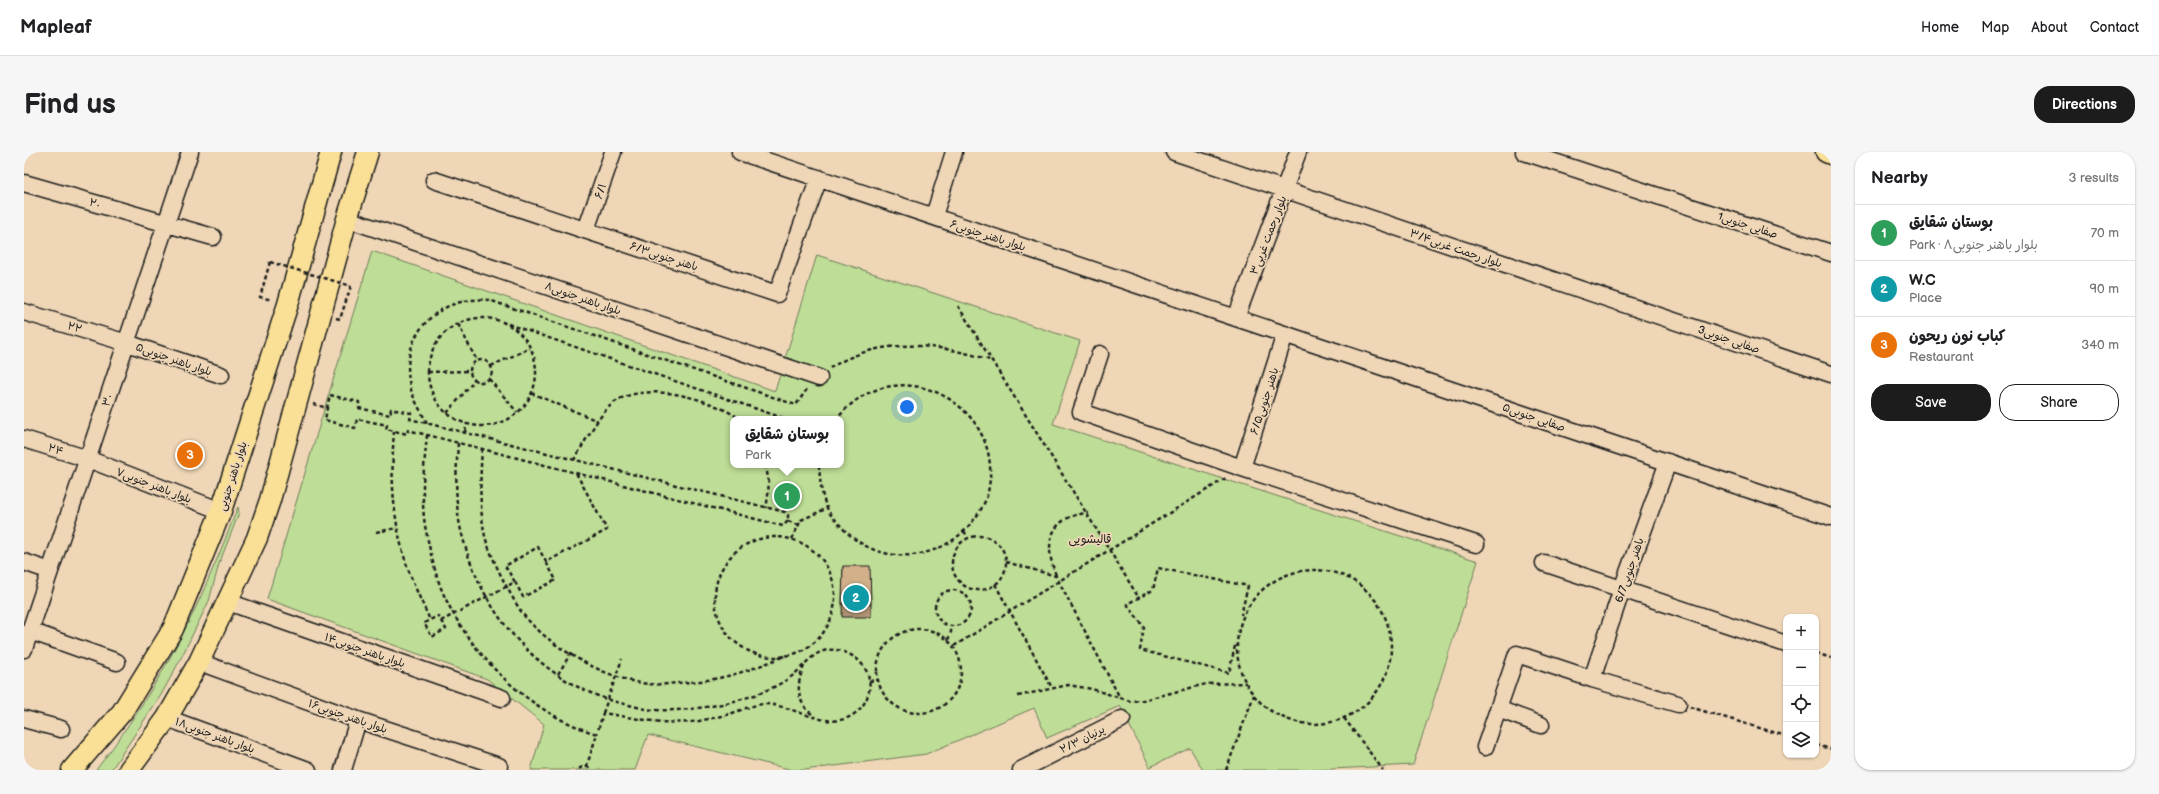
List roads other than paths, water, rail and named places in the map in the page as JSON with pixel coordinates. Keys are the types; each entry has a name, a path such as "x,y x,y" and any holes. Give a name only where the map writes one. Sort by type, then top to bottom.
{"main road":[{"name":"بلوار باهنر جنوبی","path":"72,770 122,712 173,629 221,510 288,304 331,152"},
{"path":"129,770 167,718 199,662 257,538 270,500 347,219 368,152"},
{"path":"1826,152 1831,154"}],"street":[{"name":"۳۰","path":"24,649 190,152"},
{"name":"۶/۱","path":"586,230 613,152"},
{"name":"بلوار باهنر جنوبی۶","path":"740,152 1236,318"},
{"path":"934,216 954,152"},
{"name":"بلوار رحمت غربی۳/۴","path":"1174,152 1626,305"},
{"name":"بلوار رحمت غربی۳","path":"1236,318 1298,152"},
{"name":"1صفایی جنوبی","path":"1524,152 1831,253"},
{"name":"۶/۳باهنر جنوبی","path":"434,180 777,294 819,178"},
{"name":"۲۰","path":"24,183 213,237"},
{"name":"۸بلوار باهنر جنوبی","path":"347,219 819,378"},
{"name":"3صفایی جنوبی","path":"1626,305 1831,374"},
{"name":"۲۲","path":"24,312 126,343"},
{"name":"صفایی جنوبی۵","path":"1236,318 1831,516"},
{"name":"باهنر جنوبی۶/۵","path":"1242,468 1285,334"},
{"name":"۵بلوار باهنر جنوبی","path":"126,343 221,375"},
{"path":"1100,354 1081,412 1242,468 1476,544"},
{"name":"۲۴","path":"24,439 88,459"},
{"name":"بلوار باهنر جنوبی۷","path":"88,459 221,510"},
{"name":"6/7باهنر جنوبی","path":"1592,679 1622,588 1668,462"},
{"path":"24,562 50,570"},
{"path":"1544,563 1783,643"},
{"name":"بلوار باهنر جنوبی۱۴","path":"228,602 502,698"},
{"path":"30,631 117,662"},
{"path":"1485,747 1517,654 1592,679 1678,704"},
{"name":"بلوار باهنر جنوبی۱۶","path":"199,662 358,720 499,766"},
{"path":"1498,709 1541,725"},
{"name":"۱۸بلوار باهنر جنوبی","path":"167,718 308,770"},
{"path":"24,719 61,729"},
{"name":"پرنیان ۲/۳","path":"1021,770 1122,719"},
{"path":"343,770 358,720"}],"place":[{"name":"کباب نون ریحون","path":"190,455"},
{"name":"بوستان شقایق","path":"787,496"},
{"name":"W.C","path":"856,598"}],"district":[{"name":"قالیشویی","path":"1090,539"}]}
